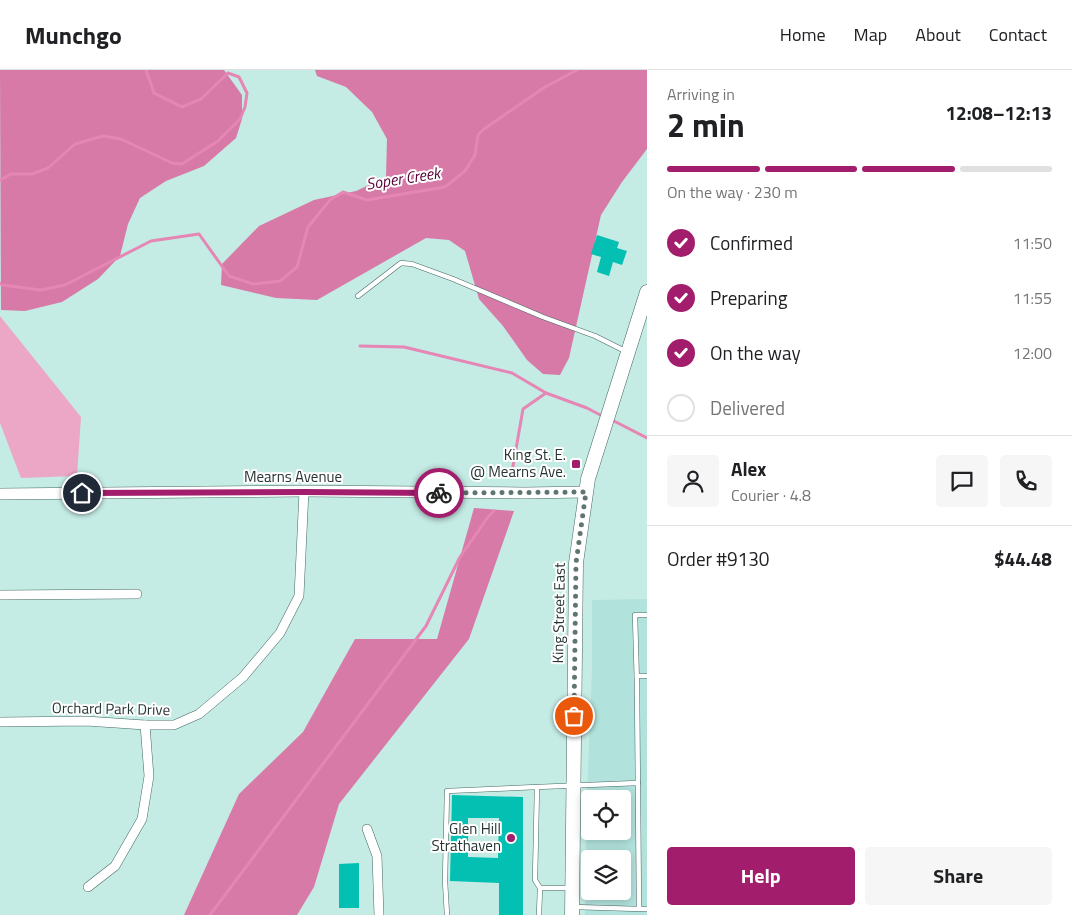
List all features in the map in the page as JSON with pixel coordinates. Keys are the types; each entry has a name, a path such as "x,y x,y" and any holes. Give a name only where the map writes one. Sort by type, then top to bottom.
{"main road":[{"name":"King Street East","path":"572,911 576,563 586,492 601,437 647,292"}],"street":[{"name":"Mearns Avenue","path":"0,494 304,492 524,494 586,492"},
{"name":"Orchard Park Drive","path":"0,722 86,721 174,725 199,714 244,677 280,633 299,596 304,492"},
{"path":"0,595 137,594"},
{"path":"88,887 115,866 142,819 149,776 145,725"},
{"path":"367,829 377,856 378,915"}],"lane":[{"path":"358,296 401,263 412,264 595,336 628,352"},
{"path":"639,910 635,615 647,615"},
{"path":"637,676 647,676"},
{"path":"447,915 445,881 447,791 573,784 638,783"},
{"path":"537,787 536,880 540,888 539,915"},
{"path":"540,888 573,888"},
{"path":"572,911 647,909"}],"shaded area":[{"path":"0,70 224,70 242,95 242,119 236,138 204,166 166,181 140,198 128,224 120,256 98,279 62,302 25,311 1,310"},
{"path":"315,70 647,70 647,149 622,182 601,215 569,358 560,375 543,374 527,360 503,326 479,299 465,251 449,240 426,238 317,300 276,298 221,285 222,264 259,226 314,200 356,191 386,177 387,139 372,112 346,87 317,76"},
{"path":"0,316 81,417 77,476 21,478 0,423"},
{"path":"474,508 514,511 469,639 339,804 314,887 297,915 184,915 239,794 303,732 355,639 437,639"},
{"path":"647,599 647,915 585,915 585,900 631,900 631,850 586,850 586,840 631,840 631,790 587,790 592,670 592,600"}],"building":[{"path":"597,235 619,242 617,248 627,251 622,265 613,262 609,276 597,272 601,257 591,254"},
{"name":"Glen Hill Strathaven","path":"452,795 523,797 523,915 499,915 499,883 450,881","holes":["468,818 499,818 498,858 468,857"]},
{"path":"359,863 359,908 339,908 339,864"}],"waterway":[{"name":"Soper Creek","path":"0,180 11,174 32,174 48,168 75,144 103,136 121,139 172,163 182,164 218,141 240,119 245,107 247,93 239,77 228,73 201,99 182,107 154,93 146,70"},
{"name":"Soper Creek","path":"0,283 2,285 41,290 65,285 151,241 199,234 229,276 253,284 280,281 297,267 308,227 330,200 343,192 367,200 445,187 465,171 475,155 478,135 484,129 545,87 577,70"},
{"path":"360,346 404,347 512,373 546,393 587,408 604,417"},
{"path":"512,472 523,409 546,393"},
{"path":"610,419 647,438"},
{"path":"210,915 426,626 460,557 494,511"}],"way so far":[{"path":"439,493 524,494 586,492 576,563 574,716"}],"place":[{"name":"King St. E. @ Mearns Ave.","path":"576,464"},
{"name":"Glen Hill Strathaven","path":"511,838"}],"route":[{"path":"82,493 439,493"}]}
